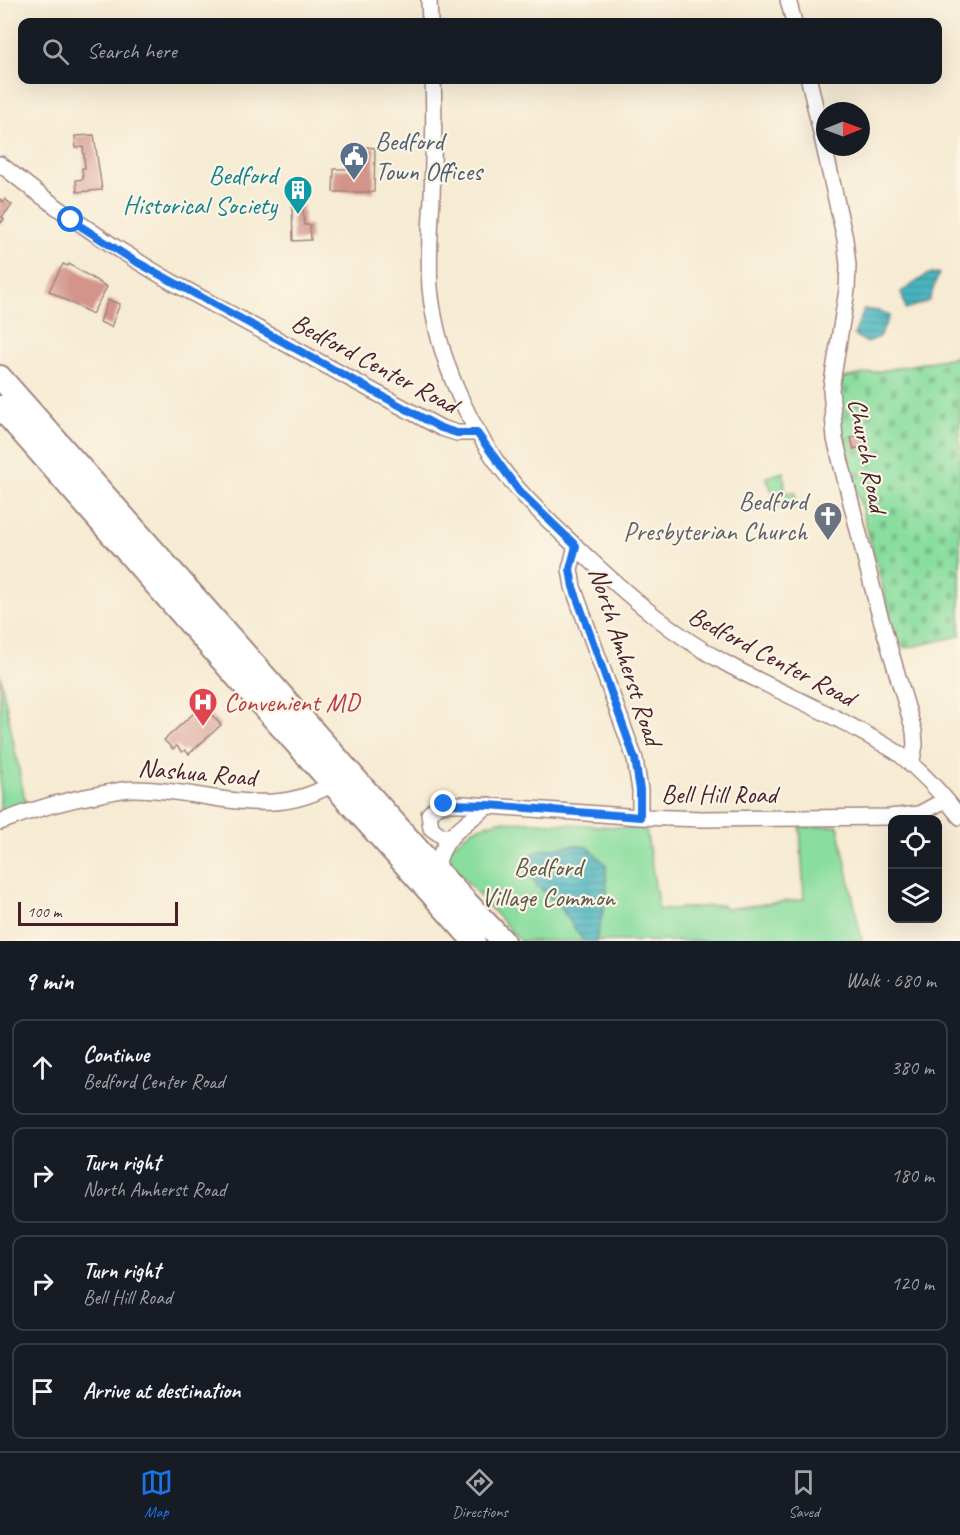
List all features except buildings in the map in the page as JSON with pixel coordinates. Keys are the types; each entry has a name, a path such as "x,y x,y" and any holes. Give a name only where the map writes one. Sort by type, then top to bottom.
{"highway":[{"path":"0,377 341,777 474,941"},
{"path":"0,407 341,777 436,870 502,941"}],"street":[{"path":"429,0 430,18"},
{"path":"788,0 793,18"},
{"path":"433,84 434,144 429,255 431,291 442,348 477,433"},
{"name":"Church Road","path":"809,84 845,239 848,265 842,327 831,389 835,439 878,609 914,731 915,745 911,765"},
{"name":"Bedford Center Road","path":"0,164 71,220 162,276 441,428 457,433 477,433 519,491 614,582 671,630 726,663 801,699 883,744 911,765 960,818"},
{"name":"North Amherst Road","path":"576,546 570,569 573,587 635,759 640,790 640,817"},
{"name":"Nashua Road","path":"0,822 43,806 132,789 167,791 210,799 263,802 302,798 341,777"},
{"name":"Bell Hill Road","path":"450,836 442,836 431,828 429,814 436,807 444,804 703,819 889,817 919,814 945,800"},
{"path":"436,870 440,852 450,836 489,805"}],"green space":[{"path":"960,356 960,636 907,648 898,645 841,431 837,404 838,391 843,378"},
{"path":"784,472 785,493 795,492 796,507 779,508 766,477"},
{"path":"0,674 26,805 0,814"},
{"name":"Bedford Village Common","path":"499,821 646,829 659,910 724,905 726,909 804,899 800,827 838,826 862,941 520,941 442,854 473,829"}],"water":[{"path":"939,273 929,301 906,309 901,292 928,274"},
{"path":"864,309 890,315 879,337 867,343 854,335"},
{"path":"575,845 588,847 606,865 607,894 596,941 582,939 559,905 536,885 524,865 533,854 539,851"}],"place":[{"name":"Bedford Town Offices","path":"354,182"},
{"name":"Bedford Historical Society","path":"298,216"},
{"name":"Bedford Presbyterian Church","path":"828,542"},
{"name":"Convenient MD","path":"203,728"}],"route":[{"path":"71,220 133,260 441,428 457,433 477,433 519,491 576,546 571,560 571,579 635,759 639,778 640,817 489,805 444,804"}]}
